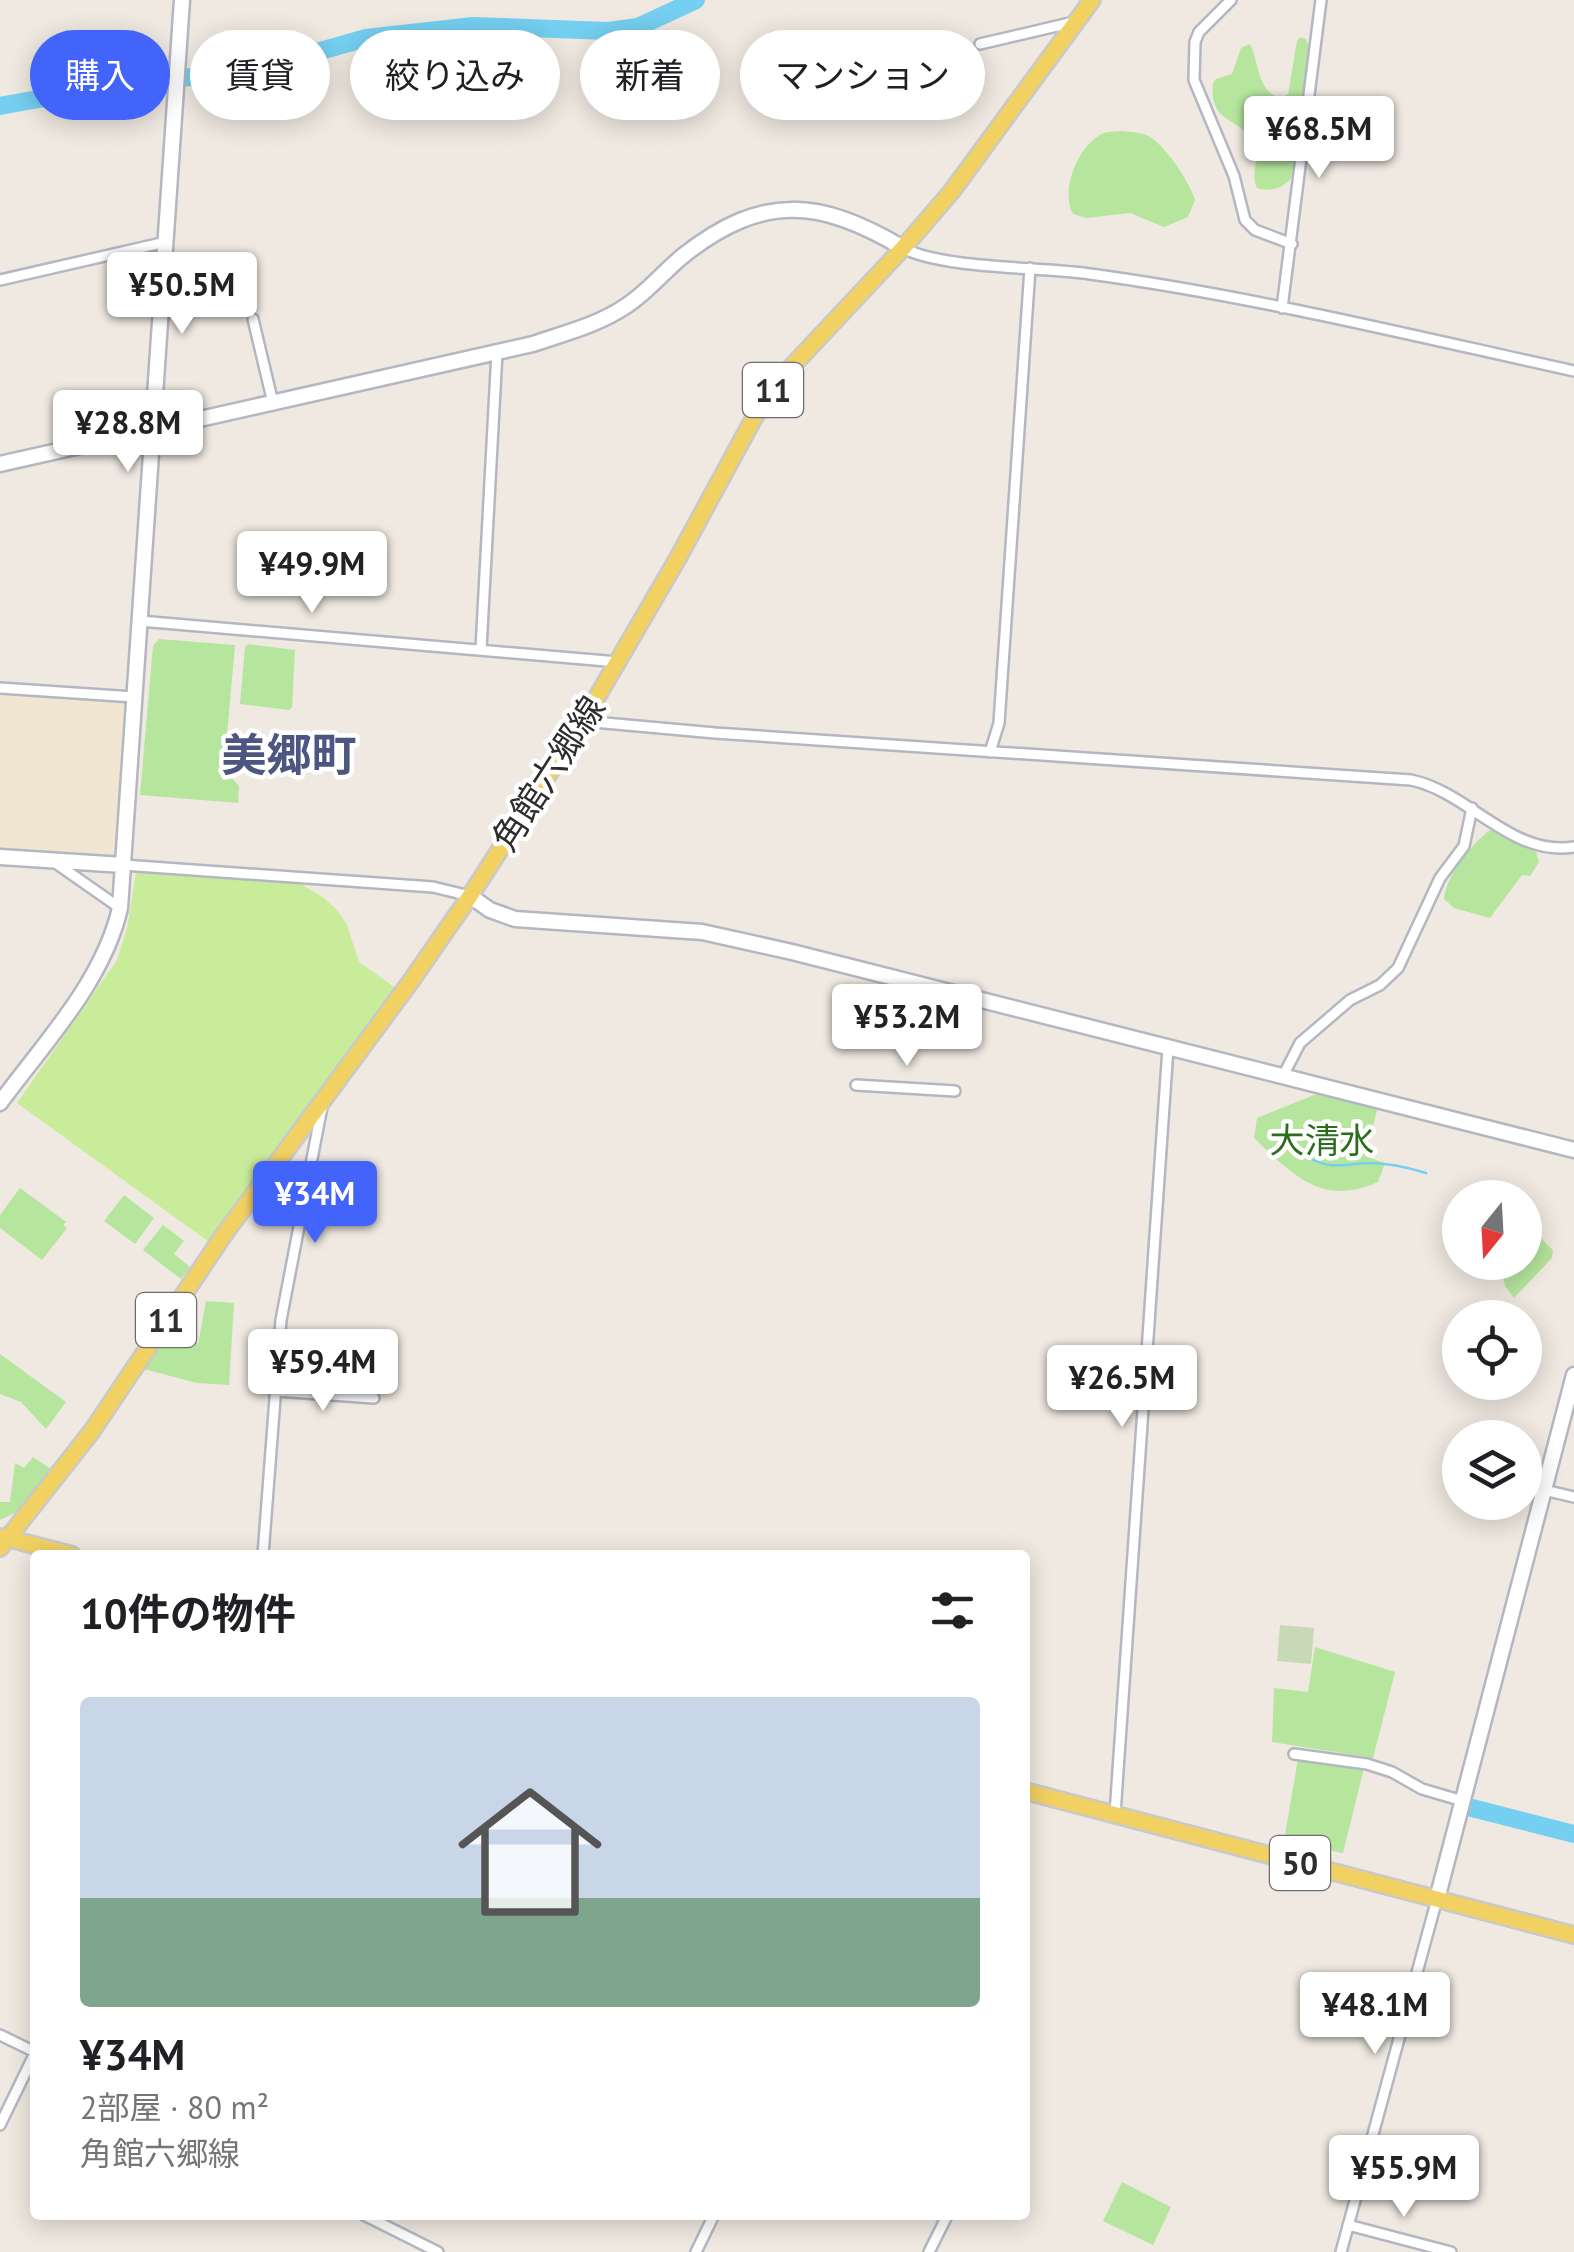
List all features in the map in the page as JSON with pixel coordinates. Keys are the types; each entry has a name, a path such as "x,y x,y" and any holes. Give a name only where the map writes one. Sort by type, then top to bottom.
{"main road":[{"name":"角館六郷線","path":"2,1541 92,1431 223,1236 470,896 618,662 755,416 782,378 952,191 1092,0"},
{"path":"2,1541 47,1550"},
{"name":"50","path":"1030,1792 1574,1935"}],"street":[{"path":"0,1103 96,972 114,933 120,908 182,0"},
{"path":"1231,0 1199,32 1194,80 1234,176 1244,220 1255,230 1292,244"},
{"path":"1282,308 1321,0"},
{"path":"985,43 1076,21"},
{"path":"0,464 533,344 627,306 709,237 736,221 761,213 816,211 867,226 904,248 930,257 1091,274 1282,308 1574,371"},
{"path":"0,280 166,242"},
{"path":"990,752 1001,706 1030,268"},
{"path":"253,319 273,403"},
{"path":"481,649 497,352"},
{"path":"140,621 618,662"},
{"path":"0,688 134,697"},
{"path":"583,720 1411,780 1434,784 1540,848 1574,847"},
{"path":"1284,1074 1300,1043 1350,1000 1380,984 1398,968 1440,878 1464,846 1472,808"},
{"path":"0,857 432,886 470,896 490,910 515,919 702,932 1284,1074 1574,1150"},
{"path":"51,860 120,908"},
{"path":"1115,1814 1168,1048"},
{"path":"856,1085 955,1092"},
{"path":"264,1550 281,1320 323,1099"},
{"path":"1341,2252 1574,1375"},
{"path":"276,1391 374,1398"},
{"path":"1544,1490 1574,1497"},
{"path":"1294,1754 1367,1764 1462,1801"},
{"path":"0,2035 30,2050"},
{"path":"0,2125 30,2062"},
{"path":"374,2220 438,2252"},
{"path":"696,2252 712,2220"},
{"path":"929,2252 945,2220"},
{"path":"1348,2225 1451,2252"}],"shaded area":[{"path":"0,690 130,700 119,862 0,853"}],"green space":[{"path":"1300,37 1306,39 1311,51 1295,172 1279,188 1257,188 1256,146 1247,133 1215,106 1213,83 1232,74 1241,48 1250,44 1267,90 1282,99 1288,94"},
{"path":"1104,133 1146,135 1168,154 1195,200 1188,217 1164,227 1130,213 1086,218 1073,214 1070,181 1079,157"},
{"path":"159,639 235,645 224,769 239,786 238,803 140,795 153,646"},
{"path":"248,644 295,650 289,710 240,704"},
{"path":"1490,830 1536,852 1539,862 1530,876 1522,875 1490,918 1454,908 1444,899 1461,861"},
{"path":"136,872 297,882 337,910 347,925 359,962 397,989 209,1242 17,1103 117,960 127,928"},
{"name":"大清水","path":"1324,1091 1378,1107 1365,1156 1385,1163 1378,1182 1358,1189 1324,1189 1296,1175 1254,1138 1257,1118"},
{"path":"20,1188 66,1222 63,1225 67,1228 42,1260 0,1228 0,1215"},
{"path":"124,1195 154,1218 135,1244 104,1221"},
{"path":"163,1225 184,1241 174,1254 190,1267 181,1279 143,1250"},
{"path":"1542,1240 1553,1250 1552,1258 1542,1269"},
{"path":"1504,1280 1531,1280 1514,1298"},
{"path":"206,1301 234,1303 229,1385 197,1383 140,1368 166,1329 198,1344"},
{"path":"0,1354 66,1402 46,1429 21,1402 0,1394"},
{"path":"33,1457 51,1469 21,1510 0,1520 0,1502 10,1502 15,1463 24,1468"},
{"path":"1280,1625 1314,1628 1311,1664 1277,1661"},
{"path":"1315,1647 1395,1672 1373,1758 1272,1742 1274,1688 1308,1692"},
{"path":"1298,1759 1364,1768 1343,1853 1284,1841"},
{"path":"1122,2182 1171,2207 1153,2245 1103,2221"}],"waterway":[{"path":"0,106 140,81 225,78 366,38 473,26 608,31 638,27 696,0"},
{"path":"1310,1158 1331,1165 1383,1164 1426,1173"},
{"path":"1472,1808 1574,1834"}],"district":[{"name":"美郷町","path":"289,754"}]}
